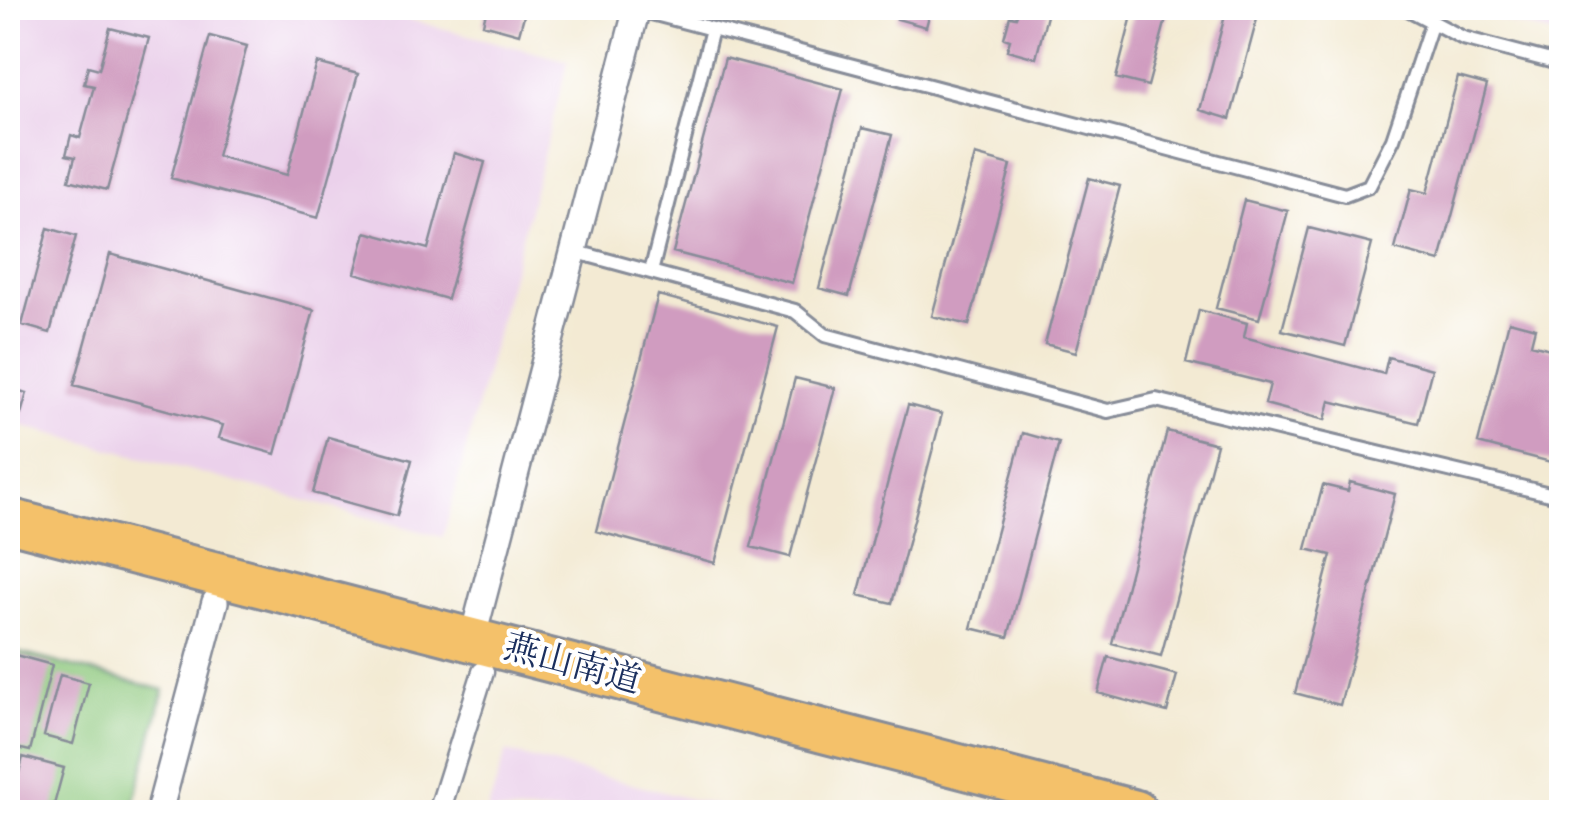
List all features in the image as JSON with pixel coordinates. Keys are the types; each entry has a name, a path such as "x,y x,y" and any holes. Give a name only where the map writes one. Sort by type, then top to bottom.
{"main road":[{"name":"燕山南道","path":"8,520 1029,812"},
{"name":"燕山南道","path":"8,549 214,602 478,656 1136,812"}],"street":[{"path":"439,812 573,251 637,8"},
{"path":"159,812 214,602"}],"lane":[{"path":"637,8 1346,196 1369,186 1393,139 1432,22"},
{"path":"1406,8 1463,38 1562,64"},
{"path":"650,272 712,29"},
{"path":"573,251 794,312 825,335 1108,411 1156,400 1562,496"}],"shaded area":[{"path":"8,8 365,8 568,61 443,537 8,422"},
{"path":"1455,8 1561,8 1561,36"},
{"path":"506,752 741,812 487,812"}],"green space":[{"path":"8,650 164,690 132,812 8,812"}],"building":[{"path":"487,8 526,8 519,34 483,24"},
{"path":"900,8 931,8 926,27 897,19"},
{"path":"1019,8 1049,8 1036,58 1007,50 1010,40 1004,38 1010,16 1016,17"},
{"path":"1134,8 1169,8 1148,86 1116,78"},
{"path":"1227,8 1260,8 1230,119 1200,110"},
{"path":"110,28 149,38 107,190 69,180 75,157 66,155 71,135 80,138 94,86 84,84 88,66 99,69"},
{"path":"210,36 247,46 217,156 287,175 317,63 358,74 318,218 171,178"},
{"path":"725,58 843,89 792,283 673,252"},
{"path":"1458,77 1487,85 1440,261 1395,249 1411,189 1427,193"},
{"path":"862,128 892,135 849,296 819,288"},
{"path":"454,153 485,162 447,299 355,273 366,232 428,249"},
{"path":"975,155 1011,165 969,325 932,316"},
{"path":"1089,178 1120,186 1076,352 1045,344"},
{"path":"1244,200 1288,211 1259,319 1216,308"},
{"path":"48,228 76,236 50,333 22,325"},
{"path":"1309,228 1372,244 1345,346 1282,330"},
{"path":"110,254 314,310 275,454 219,438 223,425 74,385"},
{"path":"658,295 778,327 715,563 596,531"},
{"path":"1199,310 1247,323 1244,337 1384,374 1388,357 1432,369 1418,423 1330,401 1325,420 1265,404 1270,384 1186,363"},
{"path":"1509,321 1535,328 1531,344 1562,352 1562,465 1478,443"},
{"path":"795,378 835,388 790,557 751,547"},
{"path":"8,388 27,393 21,414 8,411"},
{"path":"908,405 942,414 892,603 858,595"},
{"path":"1167,431 1217,444 1161,656 1112,643"},
{"path":"1023,433 1059,443 1008,637 971,628"},
{"path":"328,437 412,460 397,516 313,493"},
{"path":"1350,482 1395,494 1340,705 1295,693 1331,555 1306,549 1323,485 1348,491"},
{"path":"8,653 52,665 30,751 8,746"},
{"path":"1108,657 1177,675 1167,712 1098,693"},
{"path":"60,675 89,683 73,744 44,736"},
{"path":"23,757 64,768 52,812 9,812"}]}
